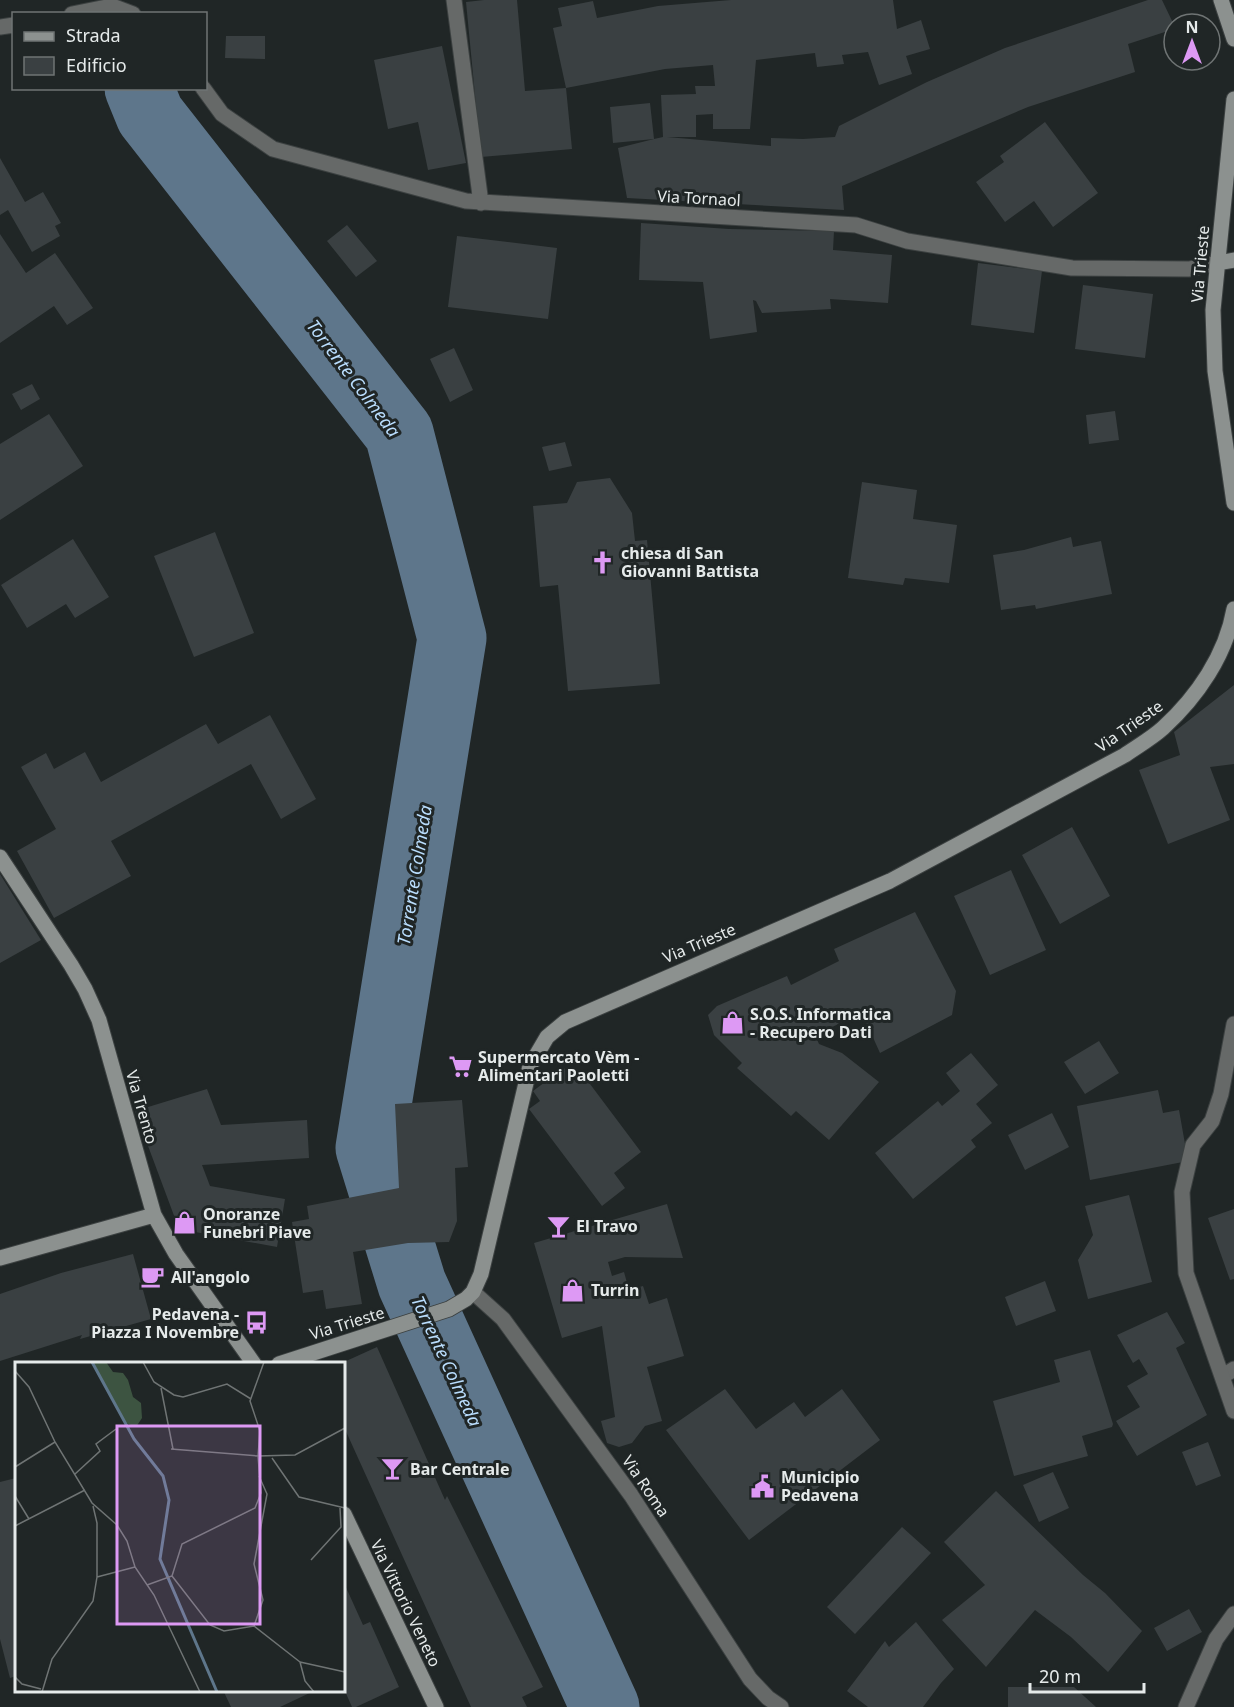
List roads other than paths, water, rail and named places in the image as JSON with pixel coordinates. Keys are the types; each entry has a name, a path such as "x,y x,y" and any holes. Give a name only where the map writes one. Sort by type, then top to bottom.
{"main road":[{"path":"1221,0 1234,39"},
{"name":"Via Trieste","path":"1234,99 1213,310 1215,372 1230,439 1234,503"},
{"path":"1218,263 1234,260"},
{"name":"Via Trieste","path":"285,1362 449,1309 459,1305 472,1292 481,1274 486,1255 530,1066 548,1037 565,1022 890,880 1125,755 1161,729 1188,704 1208,675 1223,643 1234,609"},
{"name":"Via Trento","path":"0,857 85,989 94,1010 154,1215 176,1254 253,1362"},
{"path":"0,1258 154,1215"},
{"name":"Via Vittorio Veneto","path":"345,1516 436,1707"}],"street":[{"path":"454,0 481,203"},
{"path":"82,12 112,6 128,12"},
{"name":"Via Tornaol","path":"204,90 222,114 273,149 466,201 856,225 907,241 1072,268 1190,269 1218,263"},
{"path":"1234,1024 1221,1094 1212,1121 1192,1146 1182,1192 1186,1273 1228,1373 1234,1411"},
{"name":"Via Roma","path":"472,1292 503,1319 631,1495 750,1678 768,1698 781,1707"},
{"path":"1186,1707 1216,1639 1234,1614"}],"waterway":[{"name":"Torrente Colmeda","path":"140,90 150,115 399,433 452,638 370,1148 412,1284 605,1707"}],"place":[{"name":"chiesa di San Giovanni Battista","path":"603,562"},
{"name":"S.O.S. Informatica - Recupero Dati","path":"732,1023"},
{"name":"Supermercato Vèm - Alimentari Paoletti","path":"460,1066"},
{"name":"Onoranze Funebri Piave","path":"185,1223"},
{"name":"El Travo","path":"558,1226"},
{"name":"All'angolo","path":"153,1277"},
{"name":"Turrin","path":"573,1290"},
{"name":"Pedavena - Piazza I Novembre","path":"257,1323"},
{"name":"Bar Centrale","path":"392,1469"},
{"name":"Municipio Pedavena","path":"763,1486"}]}
